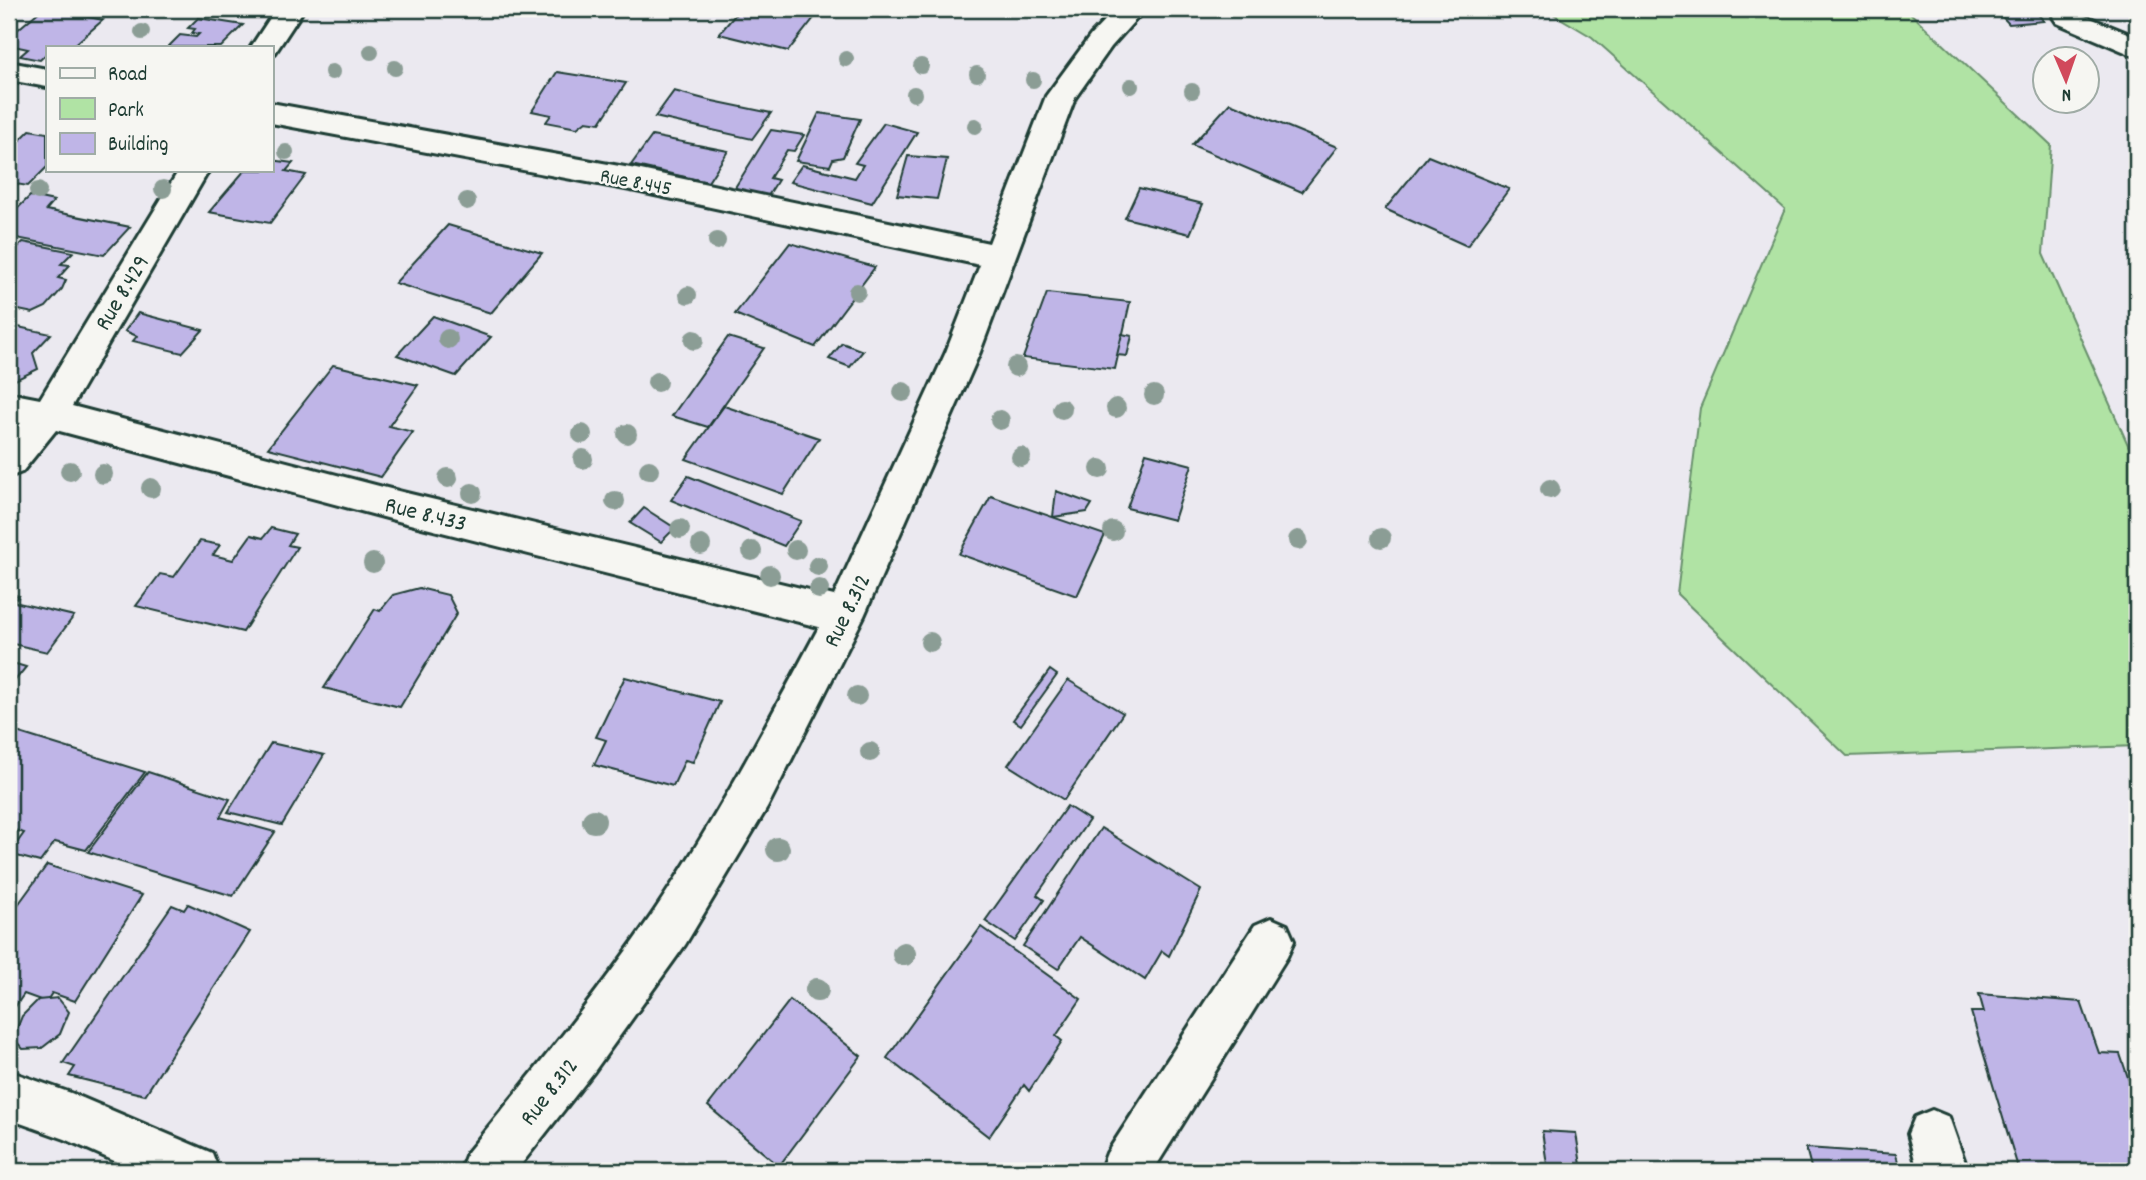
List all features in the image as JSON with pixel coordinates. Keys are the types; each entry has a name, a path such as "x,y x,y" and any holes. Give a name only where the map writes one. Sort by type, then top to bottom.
{"street":[{"path":"266,46 290,9"},
{"name":"Rue 8.312","path":"485,1171 576,1056 669,929 752,793 845,616 963,352 1061,96 1101,41 1131,9"},
{"path":"2067,17 2137,48"},
{"path":"9,71 46,78"},
{"name":"Rue 8.445","path":"273,113 636,180 998,257"},
{"name":"Rue 8.429","path":"9,461 49,414 193,172"},
{"name":"Rue 8.433","path":"9,407 49,414 402,507 845,616"},
{"path":"1125,1171 1271,941"},
{"path":"9,1095 71,1117 194,1171"}],"green space":[{"path":"1545,9 1906,9 2051,145 2043,254 2137,465 2137,746 1847,756 1677,594 1700,408 1785,209 1592,37"}],"building":[{"path":"42,9 80,9 74,14 103,20 73,46 46,46 46,54 40,60 20,56 28,49 9,45 9,37"},
{"path":"740,9 821,9 788,51 719,34"},
{"path":"1995,9 2033,9 2044,21 2009,24"},
{"path":"198,18 243,25 222,46 169,46 180,35 196,37 199,34 192,33 195,29 188,28"},
{"path":"557,72 626,83 600,123 586,121 577,128 546,122 551,115 532,111"},
{"path":"674,91 771,113 752,139 655,117"},
{"path":"1230,103 1337,147 1302,192 1192,145"},
{"path":"819,113 860,119 843,157 833,159 830,166 796,161"},
{"path":"884,123 917,132 872,203 790,182 802,165 855,178 863,165 855,163"},
{"path":"30,130 46,133 46,168 28,186 9,183 9,151"},
{"path":"771,130 804,135 794,151 787,150 770,178 778,180 768,196 734,189"},
{"path":"652,136 728,151 708,182 631,165"},
{"path":"908,156 947,159 937,199 897,195"},
{"path":"1428,156 1509,189 1467,246 1385,209"},
{"path":"273,160 293,163 286,171 306,175 270,223 209,212 243,172 273,172"},
{"path":"1139,188 1203,204 1190,234 1125,218"},
{"path":"30,196 54,201 46,210 130,227 104,255 12,237 9,241 9,217"},
{"path":"448,225 542,253 491,313 395,283"},
{"path":"23,242 73,252 61,264 70,265 58,278 66,280 62,289 46,307 33,313 9,308 9,256"},
{"path":"790,243 875,267 815,347 735,314"},
{"path":"1047,293 1130,302 1115,369 1023,358"},
{"path":"138,313 203,330 182,353 133,341 137,336 125,331"},
{"path":"433,316 491,337 456,376 397,355"},
{"path":"9,325 51,334 33,353 38,369 9,383"},
{"path":"1122,334 1132,336 1127,356 1117,355"},
{"path":"728,337 764,348 708,427 672,416"},
{"path":"842,343 863,351 850,367 829,359"},
{"path":"333,365 418,385 389,426 413,432 381,477 268,448"},
{"path":"724,406 819,438 783,494 686,459"},
{"path":"1146,453 1192,465 1174,520 1127,508"},
{"path":"688,476 801,521 784,546 671,500"},
{"path":"1056,491 1092,504 1087,512 1053,517"},
{"path":"991,496 1105,535 1077,596 959,554"},
{"path":"644,508 675,528 661,542 630,523"},
{"path":"271,528 295,534 288,545 297,547 243,632 136,606 160,574 174,577 200,541 220,545 213,555 233,560 251,535 263,538"},
{"path":"419,588 448,595 457,613 400,707 324,688 375,609 380,611 393,595"},
{"path":"9,594 19,596 14,602 74,616 47,652 9,643"},
{"path":"9,662 26,667 9,688"},
{"path":"1050,670 1057,675 1021,725 1013,720"},
{"path":"625,677 720,702 693,762 685,760 673,786 594,765 606,740 596,737"},
{"path":"1068,680 1123,713 1064,800 1008,765"},
{"path":"10,730 145,772 86,850 55,842 40,862 9,854 24,833 9,828"},
{"path":"271,743 324,755 282,825 228,812"},
{"path":"148,772 230,799 220,817 275,832 233,896 88,852"},
{"path":"1067,806 1089,820 1037,895 1044,900 1015,941 985,921"},
{"path":"1101,828 1201,890 1169,956 1162,951 1145,980 1080,937 1058,969 1023,946"},
{"path":"47,865 142,895 75,1001 52,993 46,1002 24,994 12,1011 9,1010 9,917"},
{"path":"188,904 250,932 145,1095 69,1076 75,1067 63,1063 172,905 184,910"},
{"path":"981,927 1081,999 1056,1036 1062,1041 1029,1091 1024,1085 989,1137 887,1058"},
{"path":"1979,994 2081,1002 2099,1053 2120,1054 2137,1104 2137,1171 2019,1171 1971,1012 1984,1012"},
{"path":"58,998 69,1012 60,1034 42,1048 23,1049 13,1038 22,1016 38,1000"},
{"path":"790,1000 861,1056 779,1166 708,1106"},
{"path":"1542,1131 1576,1133 1582,1171 1548,1171"},
{"path":"1806,1148 1896,1154 1900,1171 1812,1171"},
{"path":"2058,1165 2137,1167 2137,1171 2060,1171"}]}
